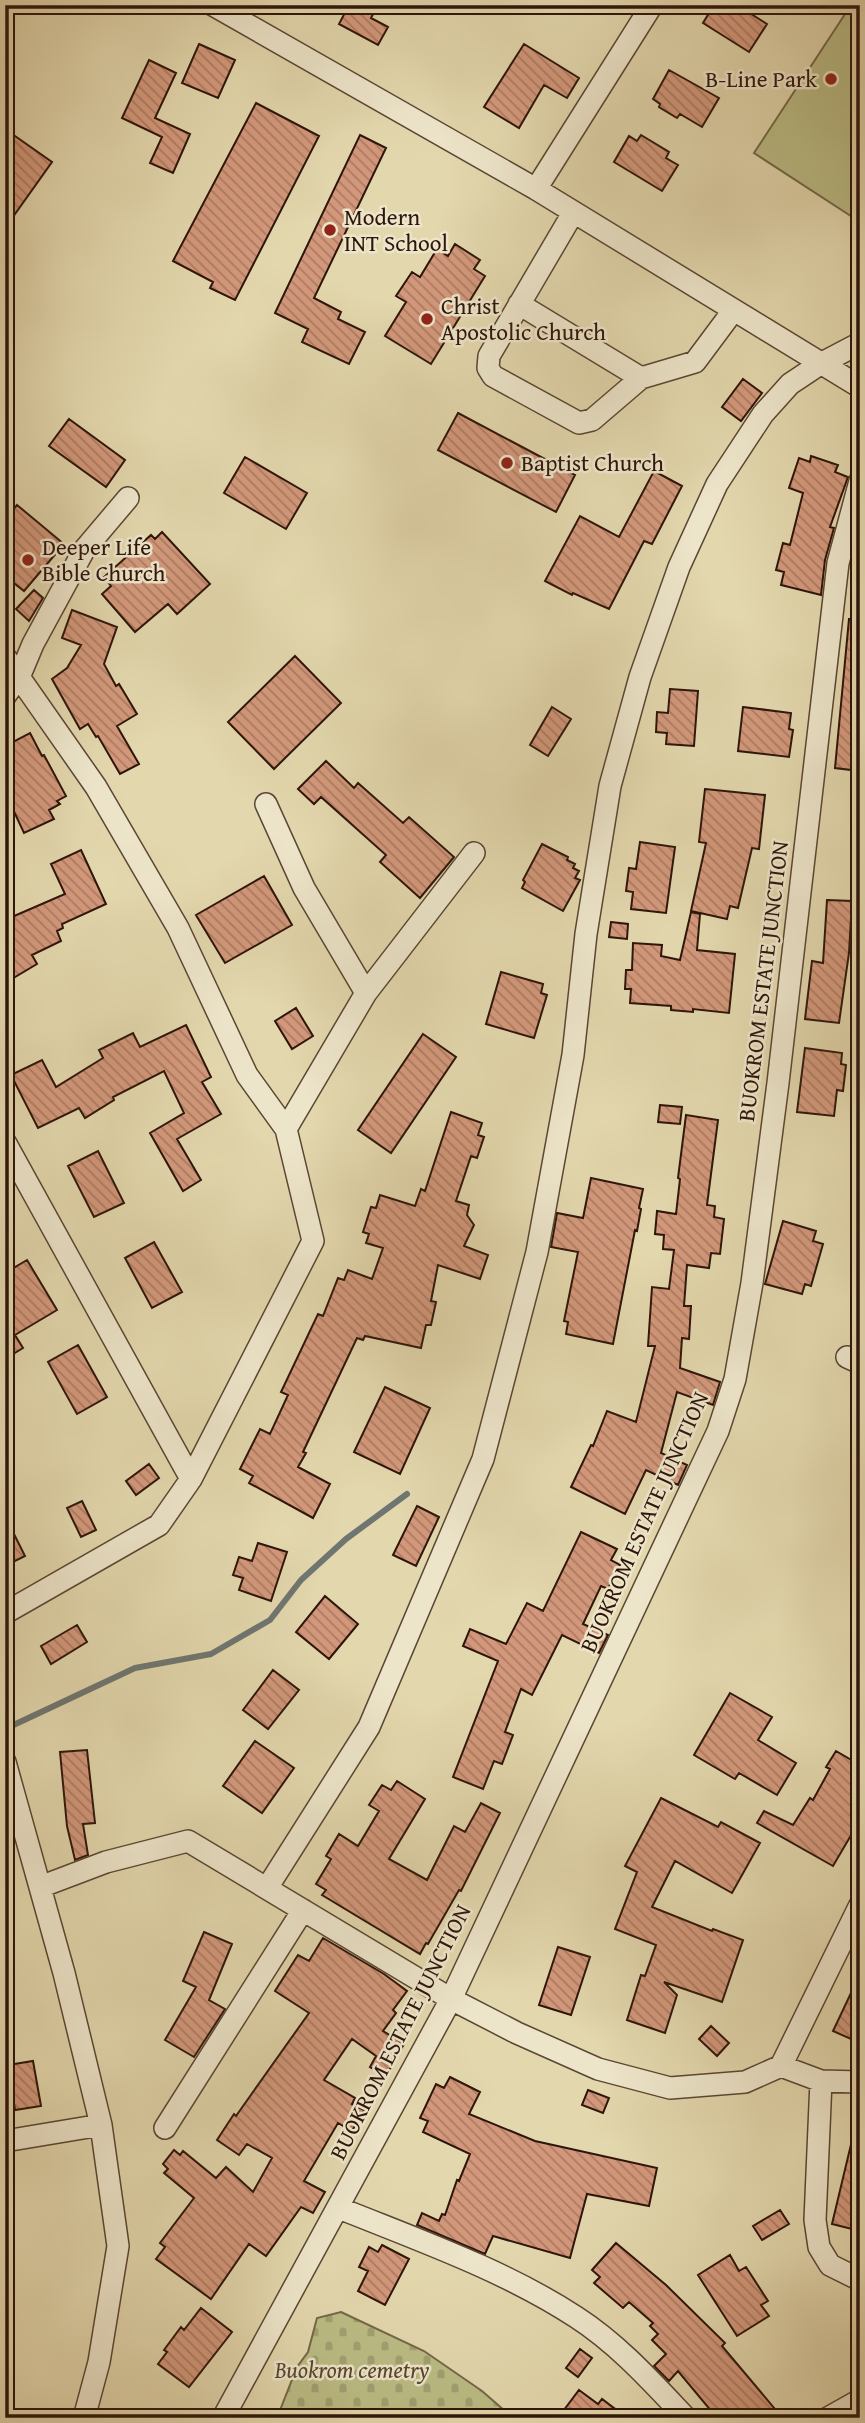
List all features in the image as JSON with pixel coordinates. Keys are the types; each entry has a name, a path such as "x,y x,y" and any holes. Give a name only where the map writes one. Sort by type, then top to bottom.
{"street":[{"path":"213,5 536,189 860,387"},
{"path":"536,189 652,5"},
{"path":"573,213 489,356 488,368 493,376 579,423 592,421 641,378 695,362 733,311"},
{"path":"519,304 641,378"},
{"path":"267,1888 369,1727 483,1460 537,1252 573,1055 586,934 611,786 640,677 679,567 717,484 763,414 790,384 860,343"},
{"name":"BUOKROM ESTATE JUNCTION","path":"223,2418 451,1998 718,1431 735,1379 752,1283 838,563 860,481"},
{"path":"5,696 20,675 33,644 85,550 128,498"},
{"path":"5,657 96,787 178,928 247,1075 286,1129 313,1241 191,1479 159,1525 5,1614"},
{"path":"266,804 304,888 366,993"},
{"path":"286,1129 366,993 474,853"},
{"path":"5,1142 191,1479"},
{"path":"5,1762 102,2125 118,2246 99,2362 84,2418"},
{"path":"40,1887 106,1862 188,1841 451,1998 517,2033 598,2069 670,2088 745,2082 780,2066 860,1905"},
{"path":"165,2128 303,1909"},
{"path":"780,2066 821,2081 860,2082"},
{"path":"821,2081 815,2220 819,2247 830,2265 860,2280"},
{"path":"5,2141 102,2125"},
{"path":"339,2208 516,2282 578,2318 632,2361 686,2418"},
{"path":"828,2418 860,2400"}],"green space":[{"name":"B-Line Park","path":"851,5 860,5 860,222 754,153"},
{"name":"Buokrom cemetry","path":"341,2312 424,2351 482,2391 513,2418 277,2418 297,2367 308,2352 317,2318"}],"building":[{"path":"349,5 378,5 371,18 388,27 378,45 339,24"},
{"path":"714,5 737,5 767,24 749,52 703,23"},
{"path":"199,44 235,60 218,98 182,83"},
{"path":"524,44 579,78 567,98 544,85 519,128 484,107"},
{"path":"149,60 176,73 155,118 190,134 173,173 150,163 162,137 122,118"},
{"path":"669,70 719,98 702,127 680,114 677,118 659,107 660,104 653,99"},
{"path":"256,103 319,136 235,300 210,288 213,282 173,261"},
{"path":"5,129 52,162 5,228"},
{"name":"Modern INT School","path":"360,135 386,148 314,298 341,312 338,319 365,332 349,364 302,342 308,329 275,313"},
{"path":"641,135 669,152 666,158 678,165 662,191 614,162 629,136 637,141"},
{"name":"Christ Apostolic Church","path":"455,244 480,260 474,269 485,276 431,364 385,336 406,302 396,296 412,272 420,277 437,249 448,256"},
{"path":"743,379 762,393 741,421 722,407"},
{"name":"Baptist Church","path":"458,413 575,475 556,512 438,450"},
{"path":"69,419 125,460 106,487 49,446"},
{"path":"811,456 838,465 835,472 848,477 830,527 834,528 825,560 821,595 781,585 784,572 776,570 783,543 790,545 803,493 789,488 799,458 810,462"},
{"path":"245,457 307,493 286,529 224,493"},
{"path":"654,471 682,486 652,544 644,541 609,609 545,581 580,516 619,537"},
{"name":"Deeper Life Bible Church","path":"17,505 64,544 24,591 5,576 5,519"},
{"path":"162,532 210,584 177,614 168,604 135,632 102,594 111,586 104,577 151,535 155,539"},
{"path":"34,590 43,598 29,621 16,609"},
{"path":"72,610 117,627 104,664 116,686 119,684 137,714 117,726 139,764 120,774 88,724 80,729 52,679 67,668 81,645 62,638"},
{"path":"849,619 860,619 860,771 835,768"},
{"path":"295,656 341,703 274,769 228,722"},
{"path":"670,689 698,691 694,746 666,744 667,733 656,732 657,712 668,713"},
{"path":"552,707 571,719 548,756 530,745"},
{"path":"743,707 791,713 789,729 793,730 789,757 738,751"},
{"path":"30,733 66,796 57,801 60,804 49,810 54,819 24,833 11,805 5,808 5,746"},
{"path":"326,761 354,788 358,783 403,823 409,817 454,857 420,898 380,862 386,855 321,797 314,804 298,789"},
{"path":"705,789 765,795 759,849 752,848 738,908 730,906 727,919 691,911 706,843 699,842"},
{"path":"640,842 675,847 666,913 631,909 633,892 626,891 629,868 636,869"},
{"path":"542,844 568,857 567,860 575,864 573,868 579,871 575,878 580,880 563,911 522,888 525,882 523,880"},
{"path":"81,850 106,904 62,924 63,928 57,931 61,941 32,955 37,964 5,983 5,920 65,894 51,864"},
{"path":"264,876 292,925 225,963 196,915"},
{"path":"827,900 852,901 849,953 839,1023 805,1019 812,961 823,963"},
{"path":"691,912 700,914 697,950 735,954 729,1013 693,1009 693,1012 671,1010 671,1006 630,1003 631,989 625,989 626,970 632,970 633,943 662,945 661,956 680,960"},
{"path":"611,922 628,924 627,939 609,937"},
{"path":"501,972 543,984 541,993 547,995 534,1038 486,1024"},
{"path":"296,1008 313,1036 292,1049 275,1021"},
{"path":"186,1025 211,1077 202,1082 221,1114 177,1139 201,1180 183,1191 150,1133 184,1113 164,1071 113,1097 114,1100 85,1118 79,1108 38,1128 11,1075 42,1060 56,1087 103,1058 99,1050 133,1033 140,1047"},
{"path":"423,1034 456,1057 391,1153 358,1130"},
{"path":"805,1048 842,1053 841,1064 846,1065 843,1091 837,1090 834,1116 797,1112"},
{"path":"660,1105 682,1107 680,1124 658,1122"},
{"path":"451,1112 482,1123 478,1135 484,1137 477,1158 471,1156 456,1201 469,1205 467,1215 474,1225 464,1246 488,1255 480,1279 438,1265 431,1301 436,1302 431,1325 426,1325 421,1348 365,1336 363,1340 357,1338 298,1467 330,1484 313,1518 249,1483 253,1476 240,1469 260,1429 270,1434 288,1395 281,1392 318,1314 323,1316 338,1278 344,1280 348,1270 372,1279 383,1248 366,1243 369,1234 363,1232 371,1207 376,1208 380,1195 415,1206 421,1189 425,1191"},
{"path":"686,1115 718,1120 707,1205 715,1206 714,1217 724,1219 720,1254 711,1253 709,1268 687,1265 684,1306 691,1306 689,1339 682,1338 680,1368 720,1382 713,1405 677,1392 661,1453 687,1465 678,1485 646,1470 625,1514 571,1487 591,1445 593,1446 607,1411 636,1422 655,1346 648,1346 652,1287 669,1289 674,1250 663,1249 664,1235 655,1234 657,1211 676,1214"},
{"path":"98,1151 124,1203 94,1217 68,1166"},
{"path":"591,1178 643,1189 613,1344 566,1334 568,1322 564,1321 578,1252 551,1247 557,1213 583,1218"},
{"path":"783,1221 816,1231 813,1241 823,1244 811,1286 805,1284 802,1294 765,1284"},
{"path":"154,1242 182,1292 152,1308 125,1258"},
{"path":"27,1260 57,1310 15,1335 23,1348 5,1359 5,1273"},
{"path":"78,1345 107,1397 77,1414 48,1362"},
{"path":"385,1387 430,1408 400,1474 354,1452"},
{"path":"149,1464 159,1478 136,1495 126,1481"},
{"path":"82,1501 96,1530 81,1537 67,1508"},
{"path":"417,1506 439,1517 416,1566 393,1555"},
{"path":"5,1516 25,1556 5,1566"},
{"path":"581,1532 617,1549 611,1560 620,1565 608,1589 601,1586 583,1624 608,1635 599,1653 562,1635 532,1695 521,1689 505,1732 513,1735 502,1764 494,1761 483,1789 453,1777 498,1661 463,1646 470,1629 506,1644 527,1603 543,1611"},
{"path":"258,1543 287,1552 271,1601 239,1590 243,1578 233,1575 239,1557 252,1561"},
{"path":"325,1596 358,1624 329,1659 296,1632"},
{"path":"77,1625 87,1642 51,1664 41,1646"},
{"path":"273,1670 299,1690 268,1729 243,1710"},
{"path":"730,1693 772,1717 758,1740 796,1763 777,1795 739,1773 735,1779 694,1755"},
{"path":"255,1741 294,1768 262,1813 223,1786"},
{"path":"87,1750 95,1823 83,1824 88,1855 75,1860 67,1826 60,1752"},
{"path":"836,1751 860,1765 860,1820 833,1866 757,1823 764,1811 793,1825 810,1798 813,1800 830,1769 826,1767"},
{"path":"397,1781 425,1799 389,1859 427,1880 454,1826 465,1832 481,1803 500,1813 461,1891 459,1890 420,1954 322,1895 326,1890 316,1884 331,1859 326,1856 339,1834 358,1846 379,1811 369,1805 382,1785 391,1790"},
{"path":"661,1798 718,1827 721,1822 760,1843 732,1893 675,1861 652,1907 712,1931 713,1929 743,1940 722,2002 664,1982 677,1995 665,2033 627,2020 641,1975 645,1976 656,1945 615,1929 637,1872 625,1866"},
{"path":"204,1932 232,1944 209,2000 225,2009 194,2057 165,2040 196,1987 183,1981"},
{"path":"323,1938 384,1974 407,1991 393,2010 396,2013 383,2031 404,2044 386,2076 370,2067 376,2056 352,2039 324,2080 355,2098 352,2104 364,2110 352,2131 338,2123 304,2181 325,2192 313,2213 301,2207 266,2256 249,2244 211,2299 156,2259 165,2247 160,2243 194,2198 164,2173 168,2169 163,2164 174,2150 180,2155 183,2151 216,2178 226,2167 253,2192 272,2158 247,2144 239,2155 217,2140 309,2013 275,1991 298,1955 309,1961"},
{"path":"558,1947 590,1957 571,2015 539,2005"},
{"path":"860,1974 860,2043 833,2031"},
{"path":"711,2026 729,2043 717,2056 699,2039"},
{"path":"33,2061 41,2106 15,2110 8,2065"},
{"path":"450,2077 480,2092 469,2114 535,2141 657,2168 649,2206 587,2194 570,2258 493,2236 485,2254 417,2225 422,2213 439,2221 442,2214 445,2215 457,2180 459,2181 470,2154 423,2132 428,2121 420,2118 436,2084 444,2088"},
{"path":"588,2090 609,2098 603,2113 582,2105"},
{"path":"853,2136 860,2137 860,2231 832,2224"},
{"path":"780,2210 789,2224 762,2240 753,2226"},
{"path":"616,2243 666,2285 725,2343 722,2346 775,2409 764,2418 717,2418 678,2371 669,2381 654,2366 666,2354 652,2340 658,2334 650,2326 653,2323 629,2302 623,2308 594,2283 600,2277 592,2270"},
{"path":"382,2245 409,2259 385,2305 358,2291 368,2271 359,2267 369,2247 378,2252"},
{"path":"730,2255 739,2271 746,2267 768,2301 761,2305 769,2316 737,2336 698,2275"},
{"path":"201,2308 232,2332 189,2387 158,2364 167,2352 164,2350 181,2327 184,2330"},
{"path":"580,2349 592,2358 578,2377 566,2368"},
{"path":"579,2390 598,2404 602,2399 627,2418 558,2418"}],"waterway":[{"path":"5,1729 135,1668 211,1654 270,1620 301,1580 346,1539 407,1494"}],"place":[{"name":"B-Line Park","path":"831,79"},
{"name":"Modern INT School","path":"330,230"},
{"name":"Christ Apostolic Church","path":"427,319"},
{"name":"Baptist Church","path":"507,463"},
{"name":"Deeper Life Bible Church","path":"28,560"}]}
